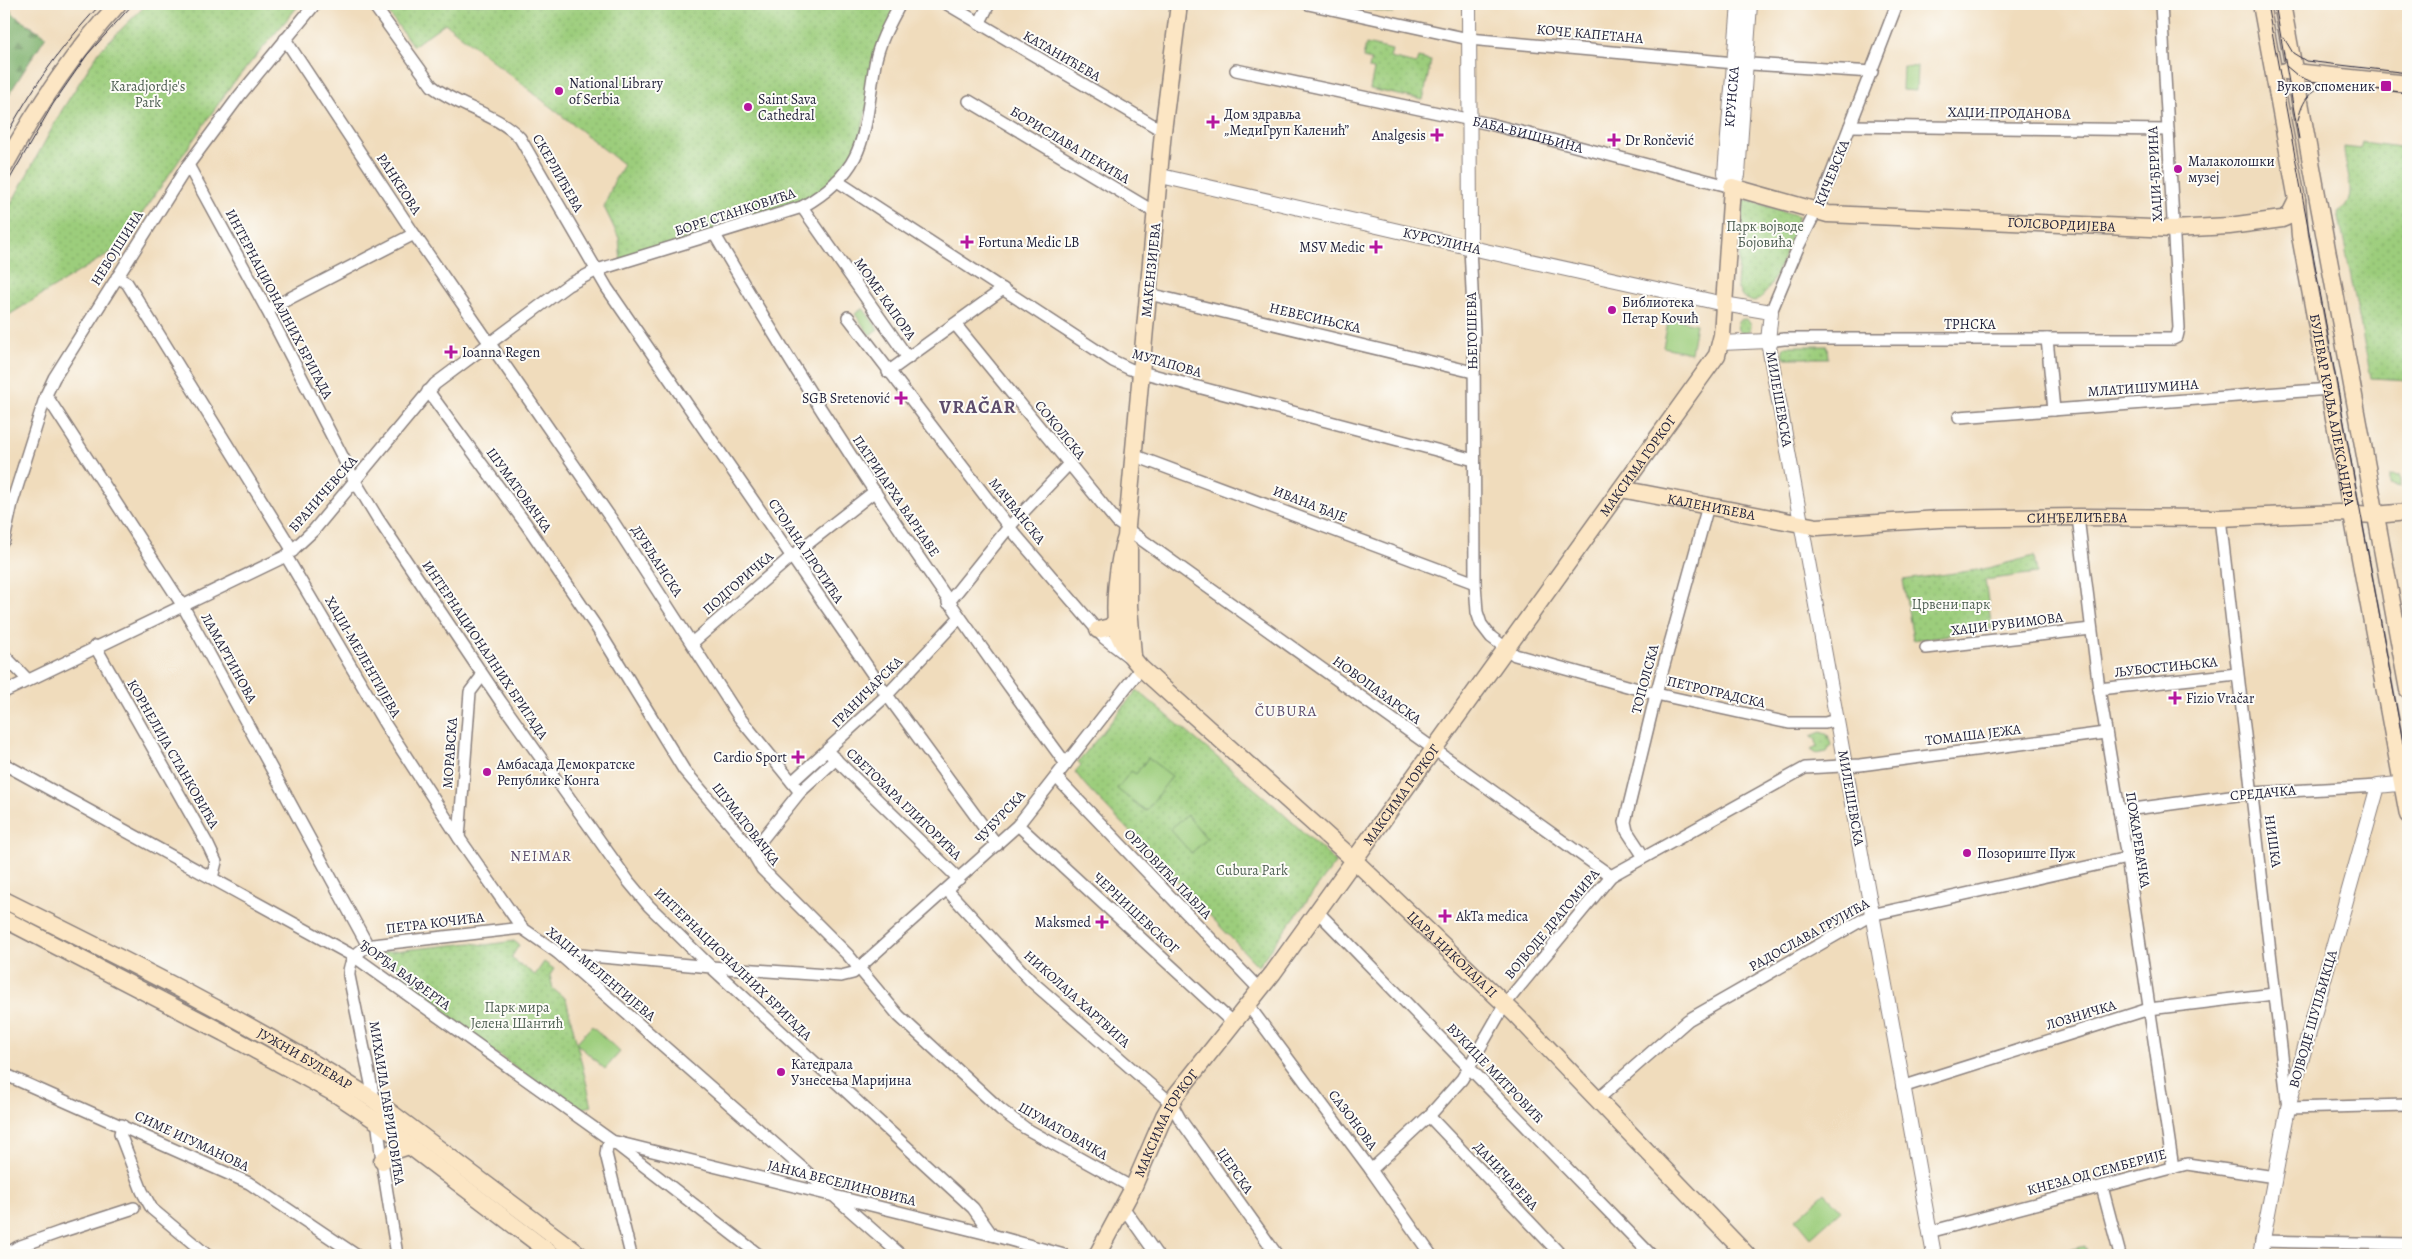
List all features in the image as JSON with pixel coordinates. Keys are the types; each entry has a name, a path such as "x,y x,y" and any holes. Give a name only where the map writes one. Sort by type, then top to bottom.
{"main road":[{"path":"4,167 29,120 61,72 118,4"},
{"name":"МАКЕНЗИЈЕВА","path":"1137,664 1119,636 1116,620 1117,584 1121,551 1126,533 1164,131 1179,4"},
{"name":"БУЛЕВАР КРАЉА АЛЕКСАНДРА","path":"2261,4 2297,200 2300,236 2405,783 2408,815"},
{"name":"БУЛЕВАР КРАЉА АЛЕКСАНДРА","path":"2282,4 2408,690"},
{"path":"2273,69 2408,84"},
{"name":"БАБА-ВИШЊИНА","path":"1732,187 1816,212"},
{"name":"КРУНСКА","path":"1721,343 1732,187"},
{"name":"ГОЛСВОРДИЈЕВА","path":"1816,212 1838,215 2172,229 2229,226 2282,219 2288,216 2297,200"},
{"name":"МАКСИМА ГОРКОГ","path":"1096,1255 1133,1188 1171,1103 1234,1024 1318,911 1504,649 1713,361 1721,343"},
{"name":"КАЛЕНИЋЕВА","path":"1621,489 1803,526"},
{"path":"2375,511 2408,503"},
{"path":"2375,511 2408,512"},
{"name":"СИНЂЕЛИЋЕВА","path":"1803,526 1817,527 1939,519 2078,517 2220,518 2375,511"},
{"name":"МАКЕНЗИЈЕВА","path":"1126,533 1130,556 1129,606 1137,664"},
{"path":"1098,630 1110,628 1116,620"},
{"name":"ЦАРА НИКОЛАЈА II","path":"1137,664 1354,860 1504,1004 1598,1098 1747,1255"},
{"name":"ЈУЖНИ БУЛЕВАР","path":"4,900 252,1028 308,1059 374,1100 580,1255"},
{"name":"ЈУЖНИ БУЛЕВАР","path":"4,919 301,1074 378,1122 553,1255"},
{"path":"382,1161 394,1152 409,1146"}],"street":[{"name":"НЕБОЈШИНА","path":"4,540 12,503 46,395 117,277 188,165 285,39 315,4"},
{"name":"СКЕРЛИЋЕВА","path":"373,4 432,86 445,96 506,126 520,138 596,270"},
{"name":"БОРЕ СТАНКОВИЋА","path":"596,270 802,207 837,181 852,161 862,142 870,112 875,64 881,43 900,4"},
{"name":"КАТАНИЋЕВА","path":"947,4 978,24 1164,131"},
{"path":"978,24 989,4"},
{"name":"КОЧЕ КАПЕТАНА","path":"1308,4 1350,8 1468,39 1740,63 1872,72"},
{"name":"ЊЕГОШЕВА","path":"1469,4 1470,247 1475,583 1477,612 1481,624 1489,635 1504,649"},
{"name":"КРУНСКА","path":"1739,4 1740,63"},
{"name":"КРУНСКА","path":"1732,187 1725,173 1750,4"},
{"name":"КИЧЕВСКА","path":"1768,341 1771,312 1792,261 1816,212 1897,4"},
{"name":"ХАЏИ-ЂЕРИНА","path":"2161,4 2172,229 2180,334 2172,339"},
{"name":"РАНКЕОВА","path":"285,39 489,344"},
{"name":"БАБА-ВИШЊИНА","path":"1236,70 1470,120 1597,150 1732,187"},
{"name":"БОРИСЛАВА ПЕКИЋА","path":"969,102 1156,213"},
{"name":"ХАЏИ-ПРОДАНОВА","path":"1850,126 2168,130"},
{"name":"ИНТЕРНАЦИОНАЛНИХ БРИГАДА","path":"188,165 267,310 355,481 482,676 638,894 711,967 973,1208 992,1235"},
{"name":"КУРСУЛИНА","path":"1161,176 1724,304 1771,312"},
{"name":"МУТАПОВА","path":"837,181 1112,361 1140,373 1474,460"},
{"name":"МОМЕ КАПОРА","path":"802,207 908,358 888,372"},
{"path":"267,310 414,234"},
{"name":"ПАТРИЈАРХА ВАРНАВЕ","path":"715,235 817,404 948,603 1066,764"},
{"name":"БРАНИЧЕВСКА","path":"4,692 289,553 314,530 428,391 568,285 596,270"},
{"name":"СТОЈАНА ПРОТИЋА","path":"596,270 886,695 997,845"},
{"name":"ХАЏИ-МЕЛЕНТИЈЕВА","path":"117,277 127,283 289,553 385,724 459,838 522,928 558,953 901,1255"},
{"path":"908,358 1003,289"},
{"name":"НЕВЕСИЊСКА","path":"1149,294 1473,372"},
{"path":"848,317 888,372"},
{"name":"СОКОЛСКА","path":"955,324 1068,465 1126,533"},
{"name":"ТРНСКА","path":"1768,341 1784,339 2172,339"},
{"path":"2047,339 2054,410"},
{"path":"1721,343 1768,341"},
{"name":"МИЛЕШЕВСКА","path":"1768,341 1934,1255"},
{"name":"ДУБЉАНСКА","path":"489,344 612,520 739,717 800,792"},
{"name":"МАЧВАНСКА","path":"888,372 1009,527 1098,630 1113,646 1137,664"},
{"name":"МЛАТИШУМИНА","path":"1959,417 2330,389"},
{"name":"ШУМАТОВАЧКА","path":"428,391 526,524 597,628 684,770 752,852 762,869 860,968 912,1029 1012,1119 1133,1188"},
{"name":"ЛАМАРТИНОВА","path":"46,395 183,606 368,946"},
{"name":"ИВАНА ЂАЈЕ","path":"1133,455 1475,583"},
{"path":"948,603 1009,527 1068,465"},
{"name":"ПОДГОРИЧКА","path":"692,643 792,556 875,491"},
{"name":"ТОПОЛСКА","path":"1644,857 1627,831 1625,822 1656,694 1708,506"},
{"name":"ПОЖАРЕВАЧКА","path":"2078,517 2105,733 2127,858 2173,1168"},
{"name":"НИШКА","path":"2220,518 2237,674 2267,910 2274,994 2288,1108"},
{"name":"НОВОПАЗАРСКА","path":"1126,533 1611,876"},
{"name":"ГРАНИЧАРСКА","path":"792,782 886,695 959,618"},
{"name":"ХАЏИ РУВИМОВА","path":"1926,648 2091,628"},
{"name":"КОРНЕЛИЈА СТАНКОВИЋА","path":"95,646 208,845 216,862 212,878"},
{"name":"ПЕТРОГРАДСКА","path":"1504,649 1515,655 1656,694 1789,724 1824,723 1836,720"},
{"path":"4,655 28,680"},
{"name":"ЧУБУРСКА","path":"860,968 1018,825 1066,764 1137,664"},
{"name":"ЉУБОСТИЊСКА","path":"2099,690 2237,674"},
{"name":"МОРАВСКА","path":"459,838 470,692 482,676"},
{"name":"ТОМАША ЈЕЖА","path":"1845,765 2105,733"},
{"name":"СВЕТОЗАРА ГЛИГОРИЋА","path":"827,751 959,879"},
{"path":"752,852 800,792 836,760"},
{"name":"ЂОРЂА ВАЈФЕРТА","path":"4,764 355,957 612,1141 759,1255"},
{"name":"ВОЈВОДЕ ДРАГОМИРА","path":"1371,1170 1429,1116 1470,1070 1504,1004 1611,876 1799,770 1845,765"},
{"name":"ОРЛОВИЋА ПАВЛА","path":"1056,777 1260,990"},
{"name":"СРЕДАЧКА","path":"2119,811 2252,793 2405,783"},
{"name":"ВОЈВОДЕ ШУПЉИКЦА","path":"2260,1255 2288,1108 2378,786"},
{"name":"ЧЕРНИШЕВСКОГ","path":"1018,825 1234,1024"},
{"name":"РАДОСЛАВА ГРУЈИЋА","path":"1598,1098 1688,1020 1871,915 2127,858"},
{"name":"НИКОЛАЈА ХАРТВИГА","path":"947,890 1030,980 1171,1103"},
{"name":"ВУКИЦЕ МИТРОВИЋ","path":"1318,911 1651,1255"},
{"name":"ПЕТРА КОЧИЋА","path":"368,946 522,928"},
{"path":"355,957 368,946"},
{"path":"349,976 357,968 366,966 364,958 368,946"},
{"path":"558,953 711,967 841,976 860,968"},
{"name":"МИХАИЛА ГАВРИЛОВИЋА","path":"355,957 350,966 349,976 378,1122 382,1161 397,1255"},
{"name":"ЛОЗНИЧКА","path":"1902,1087 2150,1010 2274,994"},
{"name":"САЗОНОВА","path":"1248,1005 1371,1170 1431,1255"},
{"path":"2281,1053 2294,1061 2302,1059"},
{"name":"СИМЕ ИГУМАНОВА","path":"4,1074 249,1183 356,1255"},
{"name":"ЦЕРСКА","path":"1171,1103 1180,1119 1274,1254"},
{"path":"2288,1108 2408,1105"},
{"name":"ДАНИЧАРЕВА","path":"1429,1116 1561,1255"},
{"path":"122,1125 120,1134 142,1191 152,1208 207,1255"},
{"path":"612,1141 607,1147 606,1154 631,1255"},
{"name":"ЈАНКА ВЕСЕЛИНОВИЋА","path":"612,1141 992,1235 1064,1255"},
{"name":"КНЕЗА ОД СЕМБЕРИЈЕ","path":"1929,1232 2187,1164 2275,1177"},
{"path":"2102,1187 2120,1255"},
{"path":"1123,1207 1157,1255"},
{"path":"4,1255 43,1238 134,1208"},
{"path":"2262,1241 2408,1244"}],"green space":[{"path":"4,4 18,18 46,36 4,102"},
{"name":"Karadjordje's Park","path":"147,4 300,4 230,87 119,247 4,318 4,217 62,110 100,50"},
{"path":"382,4 900,4 886,31 855,157 815,199 621,263 619,238 604,207 615,179 624,165 445,23 413,46"},
{"path":"1355,4 1393,4 1393,14 1355,6"},
{"path":"1366,44 1392,50 1390,58 1416,64 1418,58 1431,61 1423,100 1370,89 1374,70 1369,69 1371,60 1363,58"},
{"path":"1903,66 1917,67 1916,91 1902,90"},
{"path":"2362,142 2408,148 2408,380 2371,378 2338,212 2349,199 2350,191 2344,147 2360,149"},
{"name":"Парк војводе Бојовића","path":"1744,199 1799,216 1786,251 1768,290 1753,302 1742,297 1737,286"},
{"path":"863,308 878,329 870,335 855,314"},
{"path":"1669,318 1696,324 1691,353 1663,347"},
{"path":"1741,319 1747,319 1751,326 1747,333 1741,333 1737,329 1737,323"},
{"path":"1786,346 1827,346 1828,358 1784,358 1783,349"},
{"path":"2389,476 2400,477 2400,487 2389,485"},
{"name":"Црвени парк","path":"2034,556 2037,573 1985,580 1992,629 1913,640 1903,580 1984,569"},
{"name":"Cubura Park","path":"1137,690 1268,800 1336,862 1258,966 1086,786 1075,772 1081,765 1078,762"},
{"path":"1821,732 1828,735 1831,745 1827,752 1817,754 1811,750 1817,747 1816,740 1811,736"},
{"path":"1148,758 1172,776 1146,811 1117,789 1131,771 1136,774"},
{"path":"1187,815 1207,839 1191,853 1170,829"},
{"name":"Парк мира Јелена Шантић","path":"514,941 519,945 511,958 535,975 544,962 554,969 550,975 553,989 566,999 592,1106 576,1110 397,983 402,974 380,958 384,952 471,943 485,945"},
{"path":"592,1026 620,1052 605,1069 576,1043"},
{"path":"1825,1193 1841,1210 1811,1237 1796,1219"},
{"path":"2085,1246 2088,1255 2050,1255"}],"tram line":[{"path":"4,139 48,68 101,4"},
{"path":"4,189 53,104 87,55 133,4"},
{"path":"2267,4 2408,770"},
{"path":"2275,4 2299,139"},
{"path":"2284,38 2293,53 2306,61 2408,73"},
{"path":"2286,66 2298,76 2310,81 2408,93"},
{"path":"2298,121 2301,109 2307,98 2315,90 2327,85"}],"place":[{"name":"Вуков споменик","path":"2386,86"},
{"name":"National Library of Serbia","path":"559,91"},
{"name":"Saint Sava Cathedral","path":"748,107"},
{"name":"Дом здравља „МедиГруп Каленић”","path":"1213,122"},
{"name":"Analgesis","path":"1437,135"},
{"name":"Dr Rončević","path":"1614,140"},
{"name":"Малаколошки музеј","path":"2178,169"},
{"name":"Fortuna Medic LB","path":"967,242"},
{"name":"MSV Medic","path":"1376,247"},
{"name":"Библиотека Петар Кочић","path":"1612,310"},
{"name":"Ioanna Regen","path":"451,352"},
{"name":"SGB Sretenović","path":"901,398"},
{"name":"Fizio Vračar","path":"2175,698"},
{"name":"Cardio Sport","path":"798,757"},
{"name":"Амбасада Демократске Републике Конга","path":"487,772"},
{"name":"Позориште Пуж","path":"1967,853"},
{"name":"AkTa medica","path":"1445,916"},
{"name":"Maksmed","path":"1102,922"},
{"name":"Катедрала Узнесења Маријина","path":"781,1072"}],"district":[{"name":"VRAČAR","path":"978,407"},
{"name":"ČUBURA","path":"1286,711"},
{"name":"NEIMAR","path":"541,856"}]}
